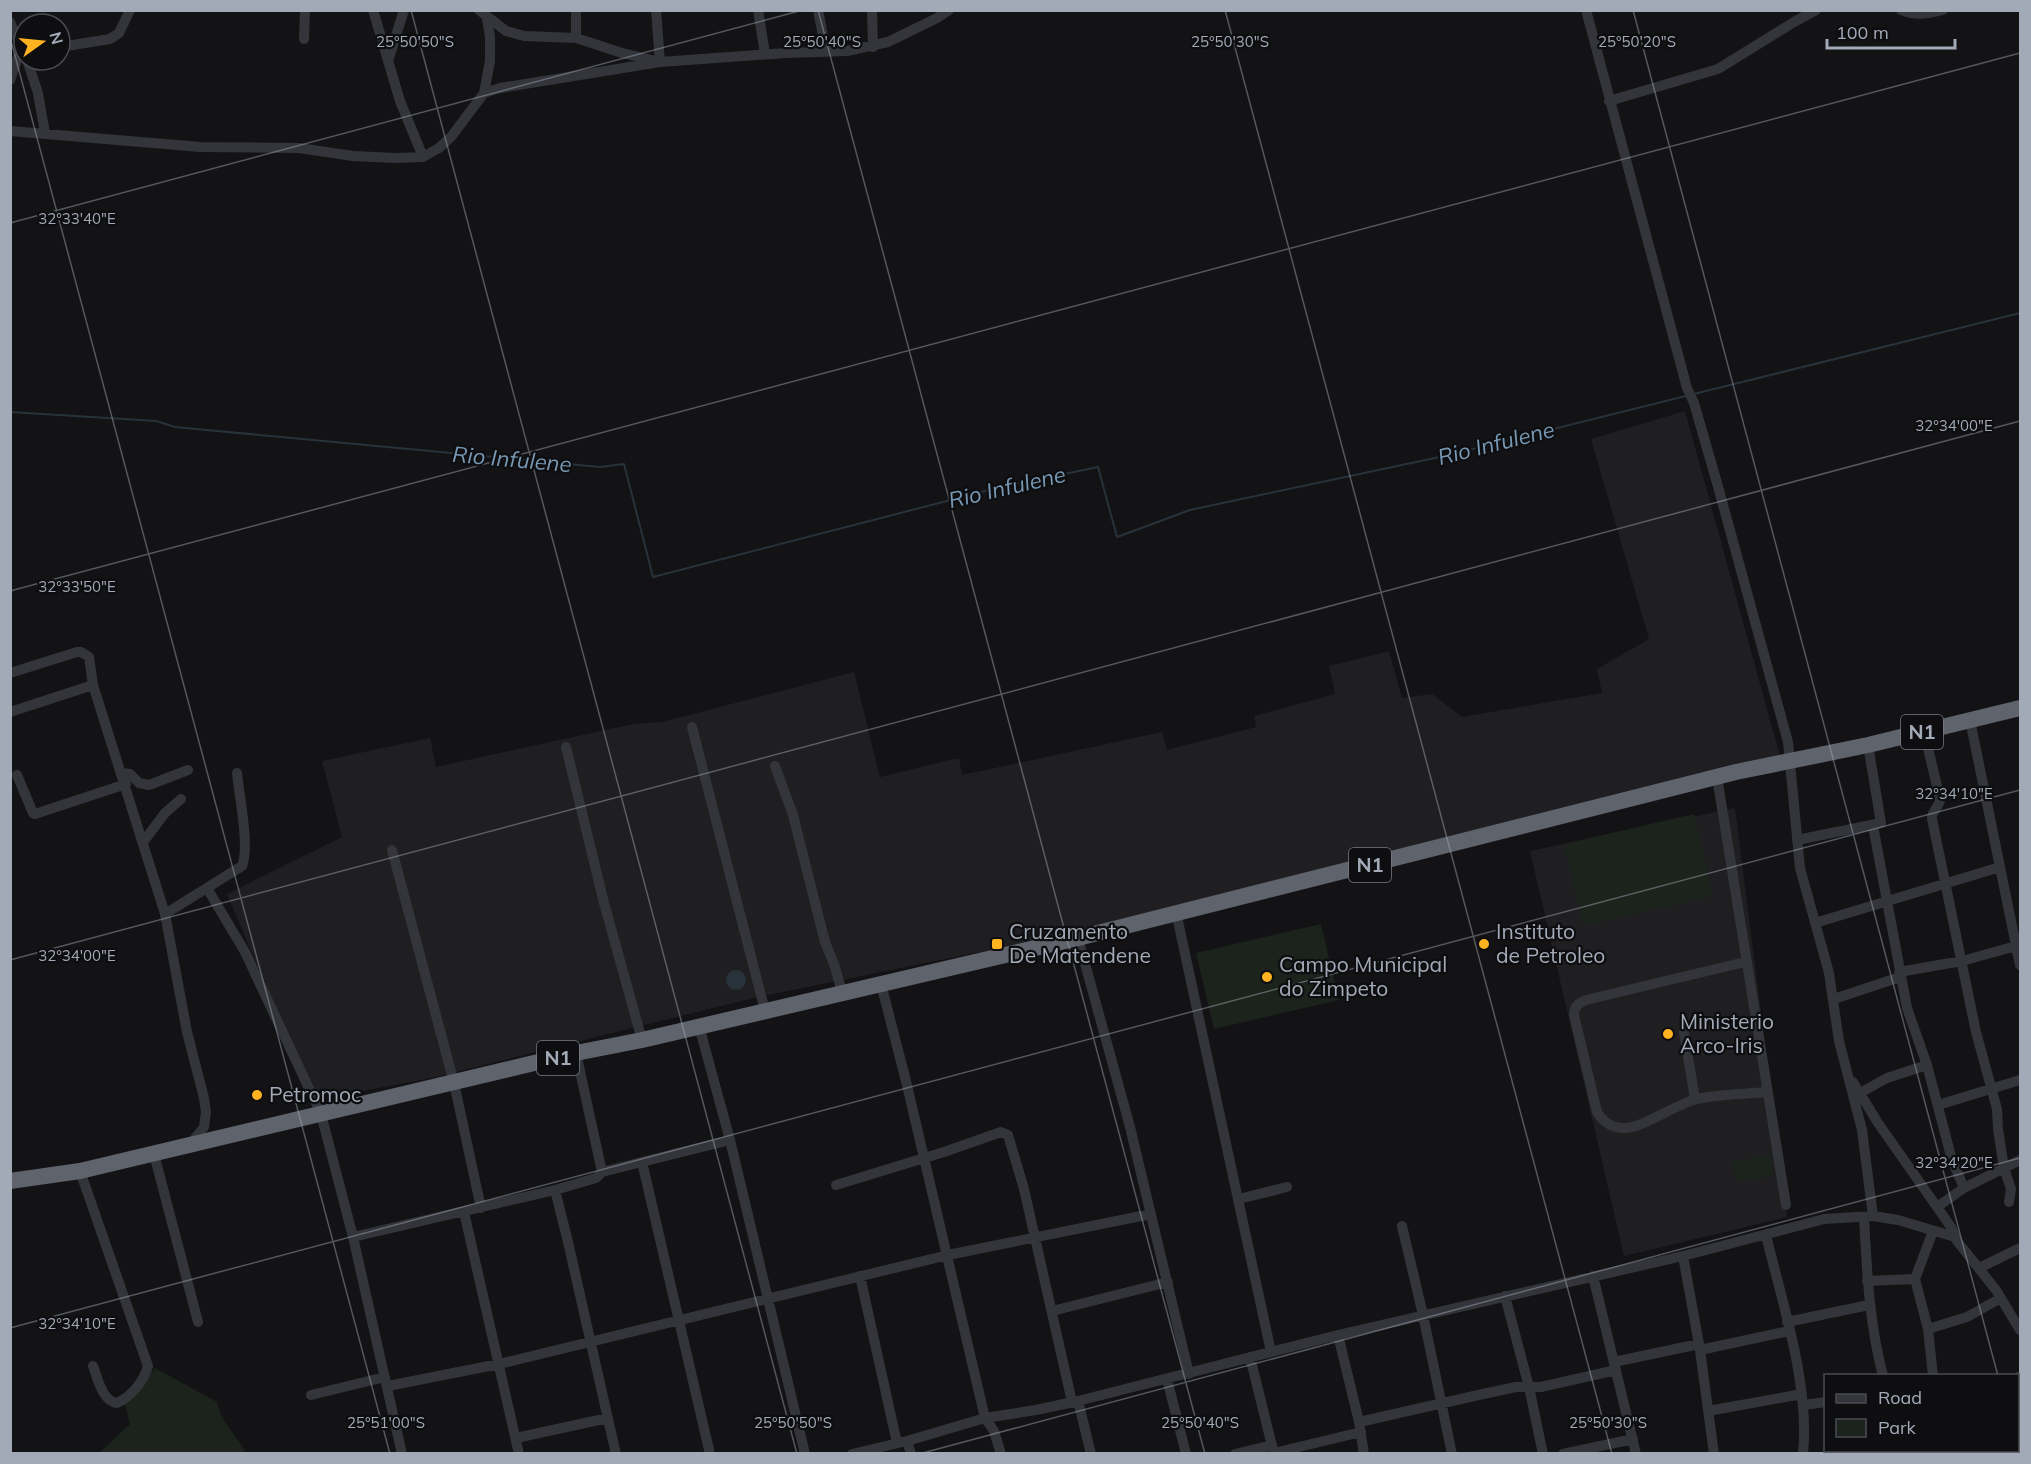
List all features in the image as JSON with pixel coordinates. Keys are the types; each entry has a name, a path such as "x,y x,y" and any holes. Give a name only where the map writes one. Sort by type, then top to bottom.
{"highway":[{"name":"N1","path":"10,1181 80,1171 576,1053 642,1040 1078,938 1717,777 1868,745 2020,708"}],"street":[{"path":"72,44 110,39 119,33 130,10"},
{"path":"304,39 306,10"},
{"path":"374,10 400,100 423,157"},
{"path":"388,61 404,10"},
{"path":"479,10 506,31 524,36 576,38 660,62"},
{"path":"576,10 576,38"},
{"path":"656,10 660,62"},
{"path":"758,10 765,54"},
{"path":"818,10 826,52"},
{"path":"872,10 873,47"},
{"path":"484,93 500,88 660,62 765,54 847,51 873,47 907,34 949,10"},
{"path":"1586,10 1687,388 1694,403 1788,742 1802,878 1834,999 1838,1034 1865,1146 1868,1217 1867,1281 1875,1345 1883,1374"},
{"path":"1609,100 1718,69 1816,10"},
{"path":"1900,10 1911,14 1943,10"},
{"path":"10,131 200,147 299,148 353,156 423,157 439,148 451,137 484,93 490,61 488,19"},
{"path":"30,72 38,93 45,133"},
{"path":"10,673 81,652 89,657 93,685 144,841 165,914 187,1032 206,1112 204,1127 188,1146"},
{"path":"10,712 93,685"},
{"path":"1970,720 2020,965"},
{"path":"692,727 765,1011"},
{"path":"1924,731 1940,799 1932,817 1976,1032 1998,1112 1998,1129 2004,1168 2011,1189 2009,1202"},
{"path":"1797,840 1881,823 1868,745"},
{"path":"566,747 604,903 642,1040"},
{"path":"775,766 794,815 825,942 836,967 842,992"},
{"path":"122,773 130,774 139,783 148,785 188,770"},
{"path":"165,914 242,866 245,846 237,773"},
{"path":"17,775 35,814 126,784"},
{"path":"1717,777 1786,1205"},
{"path":"144,841 165,813 181,799"},
{"path":"1873,826 1907,1008 1927,1065 1952,1160 1964,1188"},
{"path":"392,850 454,1083 481,1208"},
{"path":"1815,923 2000,867"},
{"path":"207,888 245,952 321,1114 353,1236 402,1454"},
{"path":"1176,912 1271,1352"},
{"path":"1078,938 1151,1214 1189,1374"},
{"path":"1834,999 1900,975 1962,962 2016,946"},
{"path":"1746,962 1586,1000 1577,1004 1574,1008 1574,1015 1597,1112 1606,1123 1631,1128 1695,1099 1766,1092"},
{"path":"881,984 948,1255 985,1418 994,1431 1001,1454"},
{"path":"699,1026 730,1140 805,1454"},
{"path":"1684,1033 1695,1099"},
{"path":"576,1053 602,1172"},
{"path":"1860,1093 1887,1078 1927,1065"},
{"path":"1850,1077 1878,1123 1951,1227 1955,1237 2001,1298 2020,1330"},
{"path":"1938,1105 2020,1080"},
{"path":"836,1185 1001,1132 1008,1134 1024,1189 1075,1402 1091,1454"},
{"path":"353,1236 555,1190 596,1178 602,1172 730,1140"},
{"path":"154,1154 198,1322"},
{"path":"1937,1207 1964,1188 2020,1160"},
{"path":"642,1162 710,1454"},
{"path":"80,1171 147,1366 146,1375 130,1394 117,1403 109,1401 105,1395 93,1366"},
{"path":"1239,1199 1287,1187"},
{"path":"555,1190 616,1454"},
{"path":"464,1212 519,1454"},
{"path":"311,1395 499,1364 948,1255 1151,1214"},
{"path":"852,1454 985,1418 1075,1402 1338,1335 1683,1256 1824,1219 1868,1217 1905,1222 1955,1237"},
{"path":"1402,1226 1452,1454"},
{"path":"1933,1231 1915,1279 1928,1329 1933,1374"},
{"path":"1766,1235 1802,1394 1803,1454"},
{"path":"1979,1268 2020,1248"},
{"path":"1683,1256 1714,1454"},
{"path":"860,1276 902,1442 911,1454"},
{"path":"1593,1276 1636,1454"},
{"path":"1867,1281 1915,1279"},
{"path":"1052,1311 1168,1282"},
{"path":"1505,1296 1529,1387 1543,1454"},
{"path":"1928,1329 1967,1317 2001,1298"},
{"path":"1235,1454 1273,1450 1483,1394 1546,1386 1615,1366 1788,1327 1869,1305"},
{"path":"1338,1335 1360,1427 1364,1454"},
{"path":"1250,1357 1273,1450"},
{"path":"1167,1379 1186,1454"},
{"path":"1708,1411 1802,1394"},
{"path":"1803,1405 1824,1402"},
{"path":"516,1438 608,1418"},
{"path":"1563,1454 1633,1439"}],"shaded area":[{"path":"1685,411 1781,760 1117,924 749,999 432,1078 314,1100 227,894 342,837 322,761 430,738 436,767 633,724 662,722 854,672 880,777 959,758 962,775 1162,732 1167,750 1256,727 1254,716 1335,694 1329,666 1389,651 1402,698 1432,694 1462,717 1602,693 1597,669 1649,639 1591,439"},
{"name":"Ministerio Arco-Iris","path":"1735,808 1787,1217 1624,1256 1530,851"},
{"path":"736,970 743,973 746,980 743,987 736,990 729,987 726,980 729,973"}],"green space":[{"path":"1694,814 1713,896 1583,926 1564,844"},
{"name":"Campo Municipal do Zimpeto","path":"1321,924 1339,1000 1214,1029 1196,953"},
{"path":"1770,1155 1774,1176 1736,1182 1732,1161"},
{"path":"155,1368 217,1402 226,1423 246,1453 98,1454 130,1424 125,1404"}],"waterway":[{"name":"Rio Infulene","path":"1694,394 2020,313"},
{"name":"Rio Infulene","path":"10,412 156,421 175,427 600,467 624,464 653,577 997,488 1098,467 1117,537 1190,510 1449,455 1686,396"}],"place":[{"name":"Cruzamento De Matendene","path":"997,944"},
{"name":"Instituto de Petroleo","path":"1484,944"},
{"name":"Campo Municipal do Zimpeto","path":"1267,977"},
{"name":"Ministerio Arco-Iris","path":"1668,1034"},
{"name":"Petromoc","path":"257,1095"}]}
